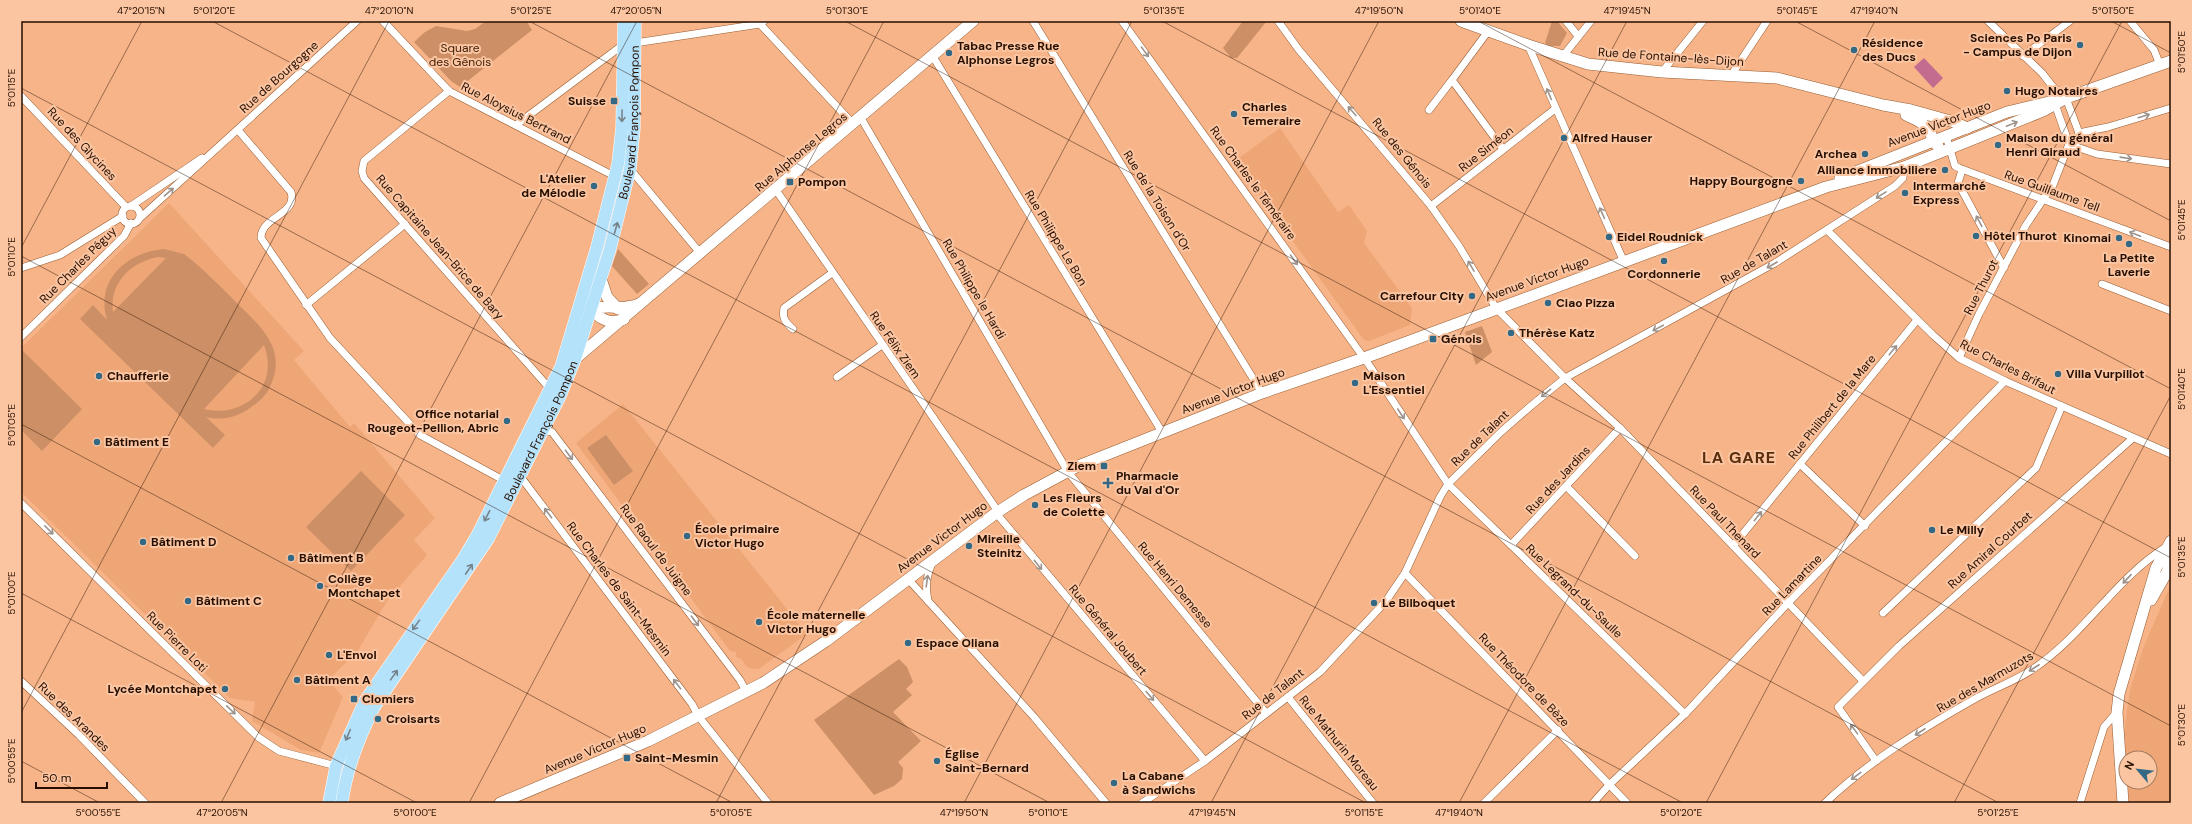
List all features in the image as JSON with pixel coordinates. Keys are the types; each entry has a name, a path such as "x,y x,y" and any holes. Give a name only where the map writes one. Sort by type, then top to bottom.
{"main road":[{"name":"Boulevard François Pompon","path":"342,803 352,758 374,707 480,552 560,396 576,359 619,217 630,169 634,128 629,44 624,21"},
{"name":"Boulevard François Pompon","path":"333,783 336,766 364,701 462,561 478,534 551,390 574,328 616,177 622,128 629,44 635,21"},
{"name":"Rue Alphonse Legros","path":"576,359 645,302 973,21"},
{"name":"Rue de Fontaine-lès-Dijon","path":"1460,21 1489,30 1528,46 1588,64 1662,72 1732,74 1777,78 1884,105 1898,107 1954,122 1967,128"},
{"name":"Avenue Victor Hugo","path":"502,803 648,741 763,683 826,641 996,513 1024,495 1068,472 1162,432 1262,393 1364,358 1826,187 1904,167 1967,128 2007,112 2059,101 2171,61"},
{"name":"Avenue Victor Hugo","path":"1826,187 1841,178 2043,111 2059,101"},
{"name":"Rue de Fontaine-lès-Dijon","path":"1884,105 1919,120 1930,133 1943,143"},
{"path":"1904,167 1908,159 1913,156 2029,107"},
{"name":"Rue de Fontaine-lès-Dijon","path":"1928,115 1941,125 1943,143"},
{"path":"606,215 602,249 590,289 592,309 608,321 619,322 625,319"},
{"path":"601,279 607,297 618,309"},
{"name":"Rue Alphonse Legros","path":"592,309 604,307 618,309 645,302"},
{"path":"574,328 592,309"},
{"path":"2123,803 2117,712 2119,694 2156,568 2170,546"},
{"path":"2142,615 2168,570"},
{"path":"329,803 333,783"},
{"path":"333,783 333,803"}],"street":[{"name":"Rue de Bourgogne","path":"130,223 136,222 357,21"},
{"name":"Rue Aloysius Bertrand","path":"383,21 449,91 616,177"},
{"name":"Rue de la Toison d'Or","path":"1033,21 1262,393"},
{"name":"Rue Charles le Téméraire","path":"1122,21 1364,358 1448,484"},
{"name":"Rue des Génois","path":"1278,21 1299,50 1431,206 1459,246 1496,308"},
{"path":"1566,21 1578,36"},
{"path":"1563,56 1591,21"},
{"path":"1662,72 1703,21"},
{"path":"1732,74 1767,21"},
{"path":"1988,21 2042,73 2053,87 2059,101 2072,145 2097,154 2171,164"},
{"path":"2023,56 2070,21"},
{"path":"2130,21 2154,50 2160,65"},
{"path":"516,125 629,44 762,23"},
{"name":"Rue Philippe le Hardi","path":"762,23 857,121 1068,472"},
{"path":"1429,110 1489,30"},
{"path":"1528,46 1624,262"},
{"name":"Rue Philippe Le Bon","path":"932,55 1162,432"},
{"path":"1452,80 1503,149"},
{"path":"2053,87 2059,101 2079,133 2108,127 2171,108"},
{"name":"Rue Capitaine Jean-Brice de Bary","path":"449,91 364,161 362,171 364,178 551,390"},
{"name":"Rue des Glycines","path":"21,96 129,207"},
{"name":"Rue Siméon","path":"1431,206 1556,109"},
{"path":"238,130 291,192 292,201 290,206 265,225 261,232 261,238 330,338 420,435 505,481"},
{"name":"Rue Thurot","path":"1959,358 2004,268 2036,209 2053,185 2079,133"},
{"path":"1943,143 1955,166 1962,170 1958,183 2004,268"},
{"name":"Rue de Bourgogne","path":"129,207 215,149"},
{"name":"Rue de Talant","path":"1142,803 1205,761 1320,672 1386,601 1405,573 1440,497 1448,484 1502,431 1565,378 1775,263 1895,186 1903,178 1904,167"},
{"path":"630,169 701,254"},
{"name":"Rue Guillaume Tell","path":"1962,170 2171,247"},
{"name":"Rue Félix Ziem","path":"776,190 995,507 996,513"},
{"path":"21,268 60,256 123,216 129,207 138,209 140,218"},
{"path":"123,216 125,221 130,223"},
{"name":"Rue Charles Péguy","path":"21,337 120,240 128,231 130,223"},
{"path":"306,305 405,224"},
{"name":"Rue Charles Brifaut","path":"1827,230 1917,320 1959,358 2005,381 2171,454"},
{"path":"793,329 785,322 783,314 784,308 832,273"},
{"path":"2102,284 2171,311"},
{"name":"Rue Paul Thenard","path":"1496,308 1565,378 1620,428 1863,681"},
{"name":"Rue Philibert de la Mare","path":"1733,546 1917,320"},
{"path":"837,377 882,345"},
{"name":"Rue Lamartine","path":"1592,803 1609,785 1685,714 1788,603 1865,526 2005,381"},
{"path":"1883,613 2036,468 2062,406"},
{"name":"Rue des Jardins","path":"1511,545 1567,487 1620,428"},
{"name":"Rue Raoul de Juigne","path":"542,430 552,432 740,680 746,691"},
{"name":"Rue Amiral Courbet","path":"1863,681 1899,646 2133,438"},
{"path":"1800,464 1865,526"},
{"name":"Rue Henri Demesse","path":"1068,472 1266,713"},
{"name":"Rue Charles de Saint-Mesmin","path":"520,476 692,704 699,716"},
{"name":"Rue Legrand-du-Saulle","path":"1448,484 1685,714"},
{"path":"1567,487 1635,556"},
{"name":"Rue Pierre Loti","path":"21,503 258,737 279,751 336,766"},
{"name":"Rue Général Joubert","path":"996,513 1205,761"},
{"path":"2142,564 2168,570 2166,563 2170,546"},
{"name":"Rue des Marmuzots","path":"1825,803 1836,792 1876,761 1970,701 2032,670 2068,642 2142,564 2170,546"},
{"path":"928,602 926,591 927,581 933,561"},
{"name":"Rue Théodore de Bèze","path":"1405,573 1627,803"},
{"path":"908,579 1034,717 1106,803"},
{"name":"Rue des Arandes","path":"21,681 79,735 145,803"},
{"path":"1863,681 1838,707 1876,761"},
{"name":"Rue Mathurin Moreau","path":"1288,697 1373,803"},
{"path":"2080,803 2104,727 2117,712"},
{"path":"699,716 768,803"},
{"path":"1484,803 1558,730"}],"shaded area":[{"path":"1924,58 1943,78 1933,88 1914,67"},
{"path":"1280,128 1338,212 1349,205 1367,231 1364,243 1412,308 1410,325 1369,341 1364,340 1235,161"},
{"path":"169,203 304,351 294,360 350,427 354,423 435,518 414,540 427,555 387,601 357,652 328,680 343,697 319,753 301,750 252,721 255,702 230,698 21,492 21,348"},
{"name":"École primaire Victor Hugo","path":"623,404 807,634 759,669 747,667 741,659 736,657 736,652 730,651 576,443"},
{"path":"2171,584 2171,803 2129,803 2128,790 2158,790 2158,750 2125,750 2124,733 2130,689 2144,646"}],"green space":[{"name":"Square des Gênois","path":"486,21 527,22 532,30 460,87 451,81 414,42 425,32 436,26 467,31 475,29"},
{"path":"1243,21 1266,22 1237,58 1231,58 1223,48"},
{"path":"1552,21 1557,21 1567,33 1560,46 1549,46 1545,43"},
{"path":"164,249 184,254 193,261 257,323 270,340 274,350 276,361 275,372 269,388 262,398 241,414 221,419 206,417 225,435 213,448 80,319 93,305 107,320 104,306 106,292 110,281 117,271 127,262 150,251","holes":["158,257 166,258 113,312 113,302 118,283 131,269 139,264","264,345 268,360 267,374 263,386 255,396 245,404 232,409 219,411 204,409"]},
{"path":"618,249 649,284 637,294 612,266"},
{"path":"1482,326 1492,352 1476,365 1465,332"},
{"path":"23,351 82,409 42,451 21,430 21,354"},
{"path":"606,435 633,471 614,485 587,448"},
{"path":"361,471 405,515 351,571 306,527"},
{"path":"899,659 907,667 913,682 906,689 912,695 893,712 921,741 898,762 903,768 902,779 894,786 874,795 814,720"}],"place":[{"name":"Sciences Po Paris - Campus de Dijon","path":"2080,45"},
{"name":"Résidence des Ducs","path":"1854,50"},
{"name":"Tabac Presse Rue Alphonse Legros","path":"949,53"},
{"name":"Hugo Notaires","path":"2007,91"},
{"name":"Suisse","path":"614,101"},
{"name":"Charles Temeraire","path":"1234,114"},
{"name":"Alfred Hauser","path":"1564,138"},
{"name":"Maison du général Henri Giraud","path":"1998,145"},
{"name":"Archea","path":"1865,154"},
{"name":"Alliance Immobiliere","path":"1945,170"},
{"name":"Happy Bourgogne","path":"1801,181"},
{"name":"Pompon","path":"790,182"},
{"name":"L'Atelier de Mélodie","path":"594,186"},
{"name":"Intermarché Express","path":"1905,193"},
{"name":"Hôtel Thurot","path":"1976,236"},
{"name":"Eidel Roudnick","path":"1609,237"},
{"name":"Kinomai","path":"2119,238"},
{"name":"La Petite Laverie","path":"2129,244"},
{"name":"Cordonnerie","path":"1664,261"},
{"name":"Carrefour City","path":"1472,296"},
{"name":"Ciao Pizza","path":"1548,303"},
{"name":"Thérèse Katz","path":"1511,333"},
{"name":"Génois","path":"1433,339"},
{"name":"Villa Vurpillot","path":"2058,374"},
{"name":"Chaufferie","path":"99,376"},
{"name":"Maison L'Essentiel","path":"1355,383"},
{"name":"Office notarial Rougeot-Pellion, Abric","path":"507,421"},
{"name":"Bâtiment E","path":"97,442"},
{"name":"Ziem","path":"1104,466"},
{"name":"Pharmacie du Val d'Or","path":"1108,483"},
{"name":"Les Fleurs de Colette","path":"1035,505"},
{"name":"Le Milly","path":"1932,530"},
{"name":"École primaire Victor Hugo","path":"687,536"},
{"name":"Bâtiment D","path":"143,542"},
{"name":"Mireille Steinitz","path":"969,546"},
{"name":"Bâtiment B","path":"291,558"},
{"name":"Collège Montchapet","path":"320,586"},
{"name":"Bâtiment C","path":"188,601"},
{"name":"Le Bilboquet","path":"1374,603"},
{"name":"École maternelle Victor Hugo","path":"759,622"},
{"name":"Espace Oliana","path":"908,643"},
{"name":"L'Envol","path":"329,655"},
{"name":"Bâtiment A","path":"297,680"},
{"name":"Lycée Montchapet","path":"225,689"},
{"name":"Clomiers","path":"354,699"},
{"name":"Croisarts","path":"378,719"},
{"name":"Saint-Mesmin","path":"627,758"},
{"name":"Église Saint-Bernard","path":"937,761"},
{"name":"La Cabane à Sandwichs","path":"1114,783"}],"district":[{"name":"LA GARE","path":"1739,457"}]}
